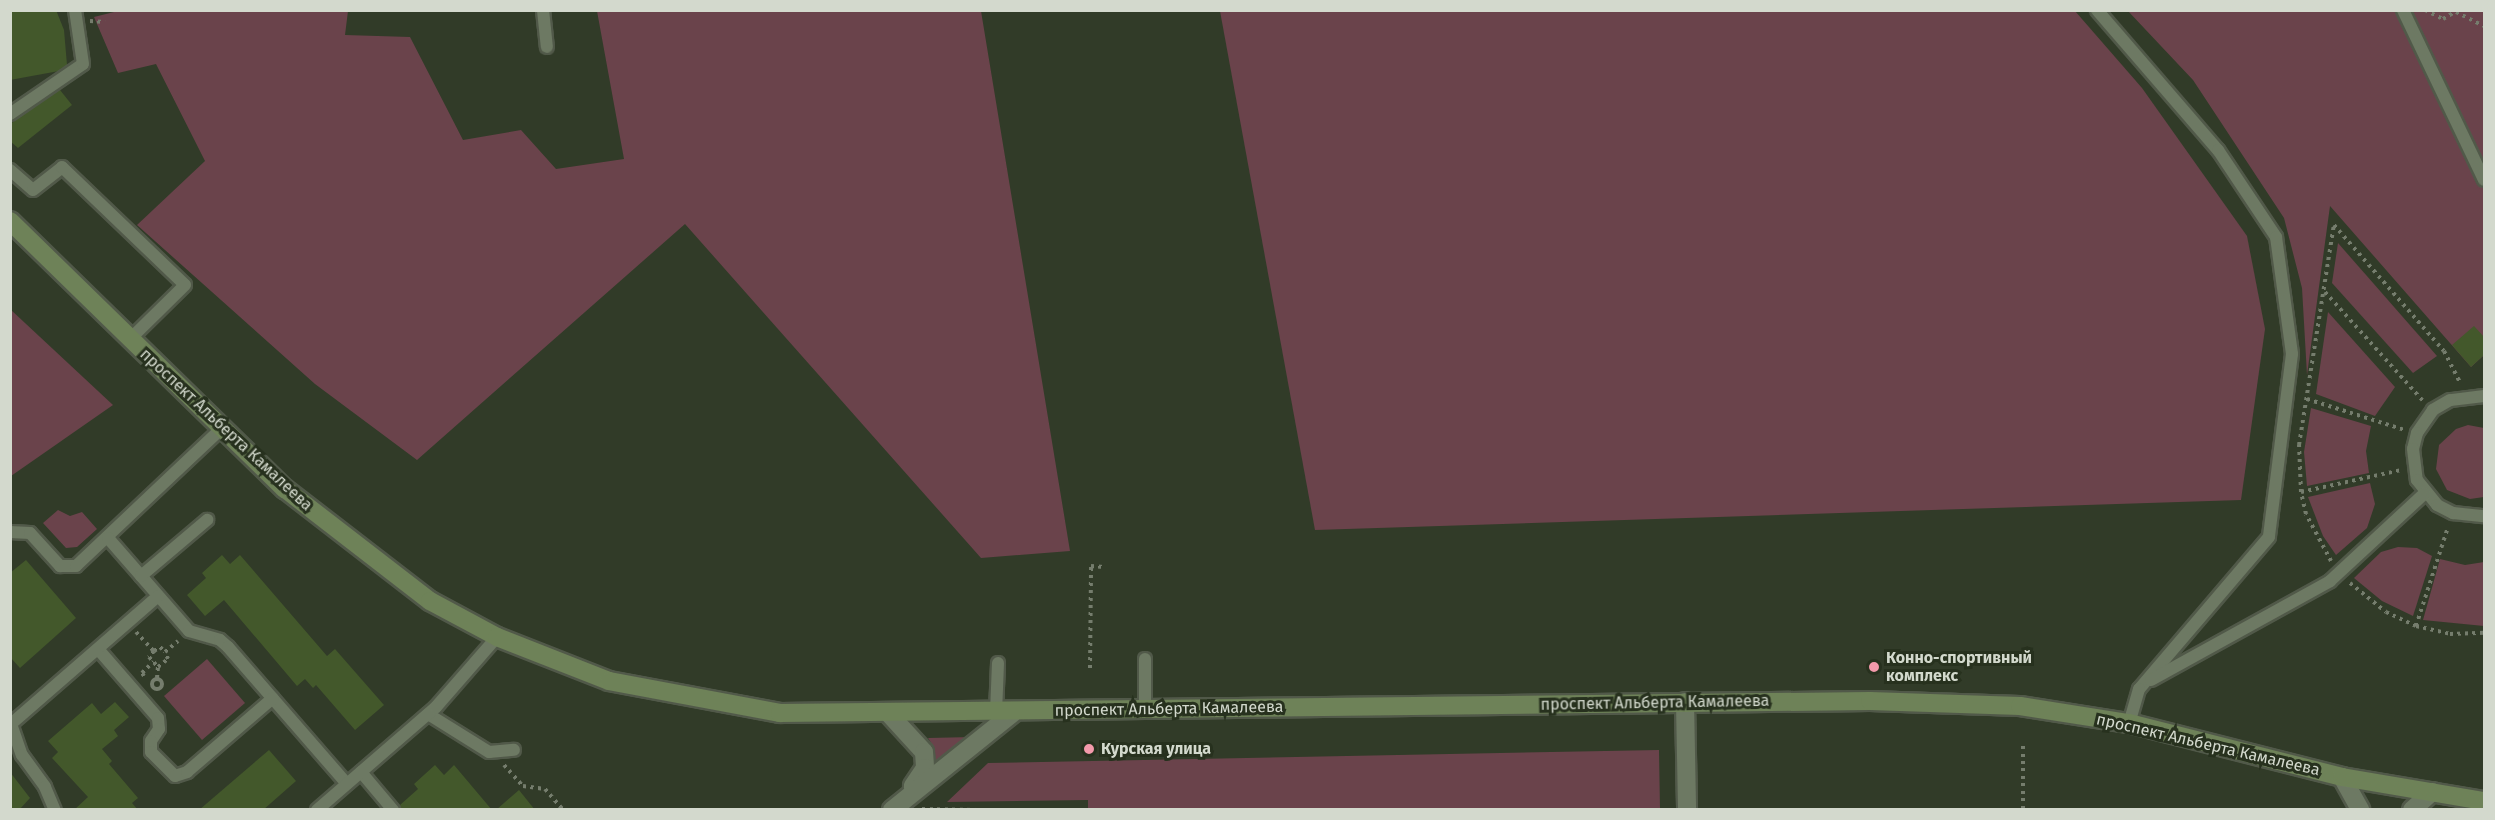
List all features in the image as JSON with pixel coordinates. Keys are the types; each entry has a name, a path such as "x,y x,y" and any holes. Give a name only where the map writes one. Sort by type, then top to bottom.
{"main road":[{"name":"проспект Альберта Камалеева","path":"10,221 129,340 285,489 430,601 497,637 609,681 780,713 890,715 1145,707 1685,702 1870,701 2020,706 2129,723 2342,777 2484,801"}],"street":[{"path":"1685,702 1687,810"},
{"path":"893,809 1004,713"},
{"path":"890,715 924,752 926,760 919,778 893,809"},
{"path":"2342,777 2360,810"},
{"path":"2412,810 2432,792"}],"lane":[{"path":"10,114 83,64 75,10"},
{"path":"543,10 547,47"},
{"path":"2097,10 2218,150 2276,237 2292,354 2269,537 2139,689 2129,723"},
{"path":"2403,10 2484,180"},
{"path":"10,170 33,190 62,167 185,285 129,340"},
{"path":"2484,396 2468,396 2450,400 2433,410 2417,433 2413,466 2425,493 2453,513 2484,516"},
{"path":"10,532 30,533 57,564 68,568 80,564 221,429"},
{"path":"2145,683 2330,581 2425,493"},
{"path":"141,576 207,520"},
{"path":"108,538 189,631 225,643 347,784"},
{"path":"55,810 45,787 22,754 11,722 158,596"},
{"path":"317,810 428,714 497,637"},
{"path":"98,649 158,718 159,729 151,741 151,752 175,776 187,772 273,698"},
{"path":"1144,659 1145,707"},
{"path":"998,663 1004,713"},
{"path":"428,714 494,754 514,750"},
{"path":"361,772 393,810"}],"path":[{"path":"2425,10 2444,19 2457,11 2484,26"},
{"path":"2468,396 2444,351 2334,225 2299,445 2301,492 2318,541 2340,572 2386,612 2416,626 2451,634 2484,633"},
{"path":"2325,292 2402,381 2433,410"},
{"path":"2307,399 2417,433"},
{"path":"2301,492 2413,466"},
{"path":"2416,626 2453,513"},
{"path":"1090,668 1091,566 1104,567"},
{"path":"128,622 153,651"},
{"path":"165,652 189,631"},
{"path":"152,686 157,678 158,667 168,659 160,647 149,656 158,667"},
{"path":"152,686 142,674 153,662"},
{"path":"152,686 161,686 157,678"},
{"path":"2023,746 2023,810"},
{"path":"494,754 523,786 545,789 564,810"},
{"path":"913,809 977,810"}],"shaded area":[{"path":"122,10 348,11 345,35 410,37 463,140 521,130 556,169 624,159 597,11 981,11 1070,551 981,558 685,224 417,460 315,384 137,225 205,161 156,64 118,73 94,17"},
{"path":"1220,11 2075,11 2142,88 2247,236 2265,329 2241,500 1315,530"},
{"path":"2128,11 2484,11 2484,355 2471,367 2330,206 2307,375 2302,288 2284,218 2193,80"},
{"path":"2338,243 2437,356 2413,373 2332,283"},
{"path":"10,309 113,405 11,476 10,476"},
{"path":"2328,312 2395,387 2375,416 2316,394"},
{"path":"2311,408 2371,426 2366,451 2369,473 2307,486 2304,452"},
{"path":"2468,425 2484,428 2484,497 2470,499 2447,490 2436,469 2439,445 2456,429"},
{"path":"2370,483 2375,504 2367,528 2336,555 2323,536 2308,497"},
{"path":"58,510 70,516 82,512 97,529 77,547 66,548 43,523"},
{"path":"2398,547 2417,548 2432,556 2413,616 2382,601 2354,578 2381,552"},
{"path":"2440,559 2465,565 2484,562 2484,626 2423,620"},
{"path":"207,659 245,703 202,740 164,696"},
{"path":"973,737 934,771 935,749 928,738"},
{"path":"1659,750 1660,809 1088,810 1088,800 947,802 988,763"}],"building":[{"path":"10,10 56,10 64,30 67,65 59,71 10,80"},
{"path":"60,90 72,105 18,148 10,141 10,124"},
{"path":"2474,326 2484,337 2484,355 2471,367 2452,345"},
{"path":"222,555 230,564 240,555 327,656 335,649 384,705 355,730 316,685 313,688 305,679 297,686 224,600 205,616 187,595 206,578 202,573"},
{"path":"26,560 76,618 20,668 10,657 10,573"},
{"path":"115,702 129,717 114,730 118,736 102,749 112,761 109,764 138,798 132,803 138,810 74,810 88,797 52,758 58,752 48,741 92,703 101,714"},
{"path":"269,750 296,781 263,810 199,810"},
{"path":"435,765 444,775 454,765 492,810 401,810 400,805 418,789 414,784"},
{"path":"10,772 30,798 19,810 10,810"},
{"path":"519,790 535,810 496,810"}],"place":[{"name":"Конно-спортивный комплекс","path":"1874,667"},
{"name":"Курская улица","path":"1089,749"}]}
